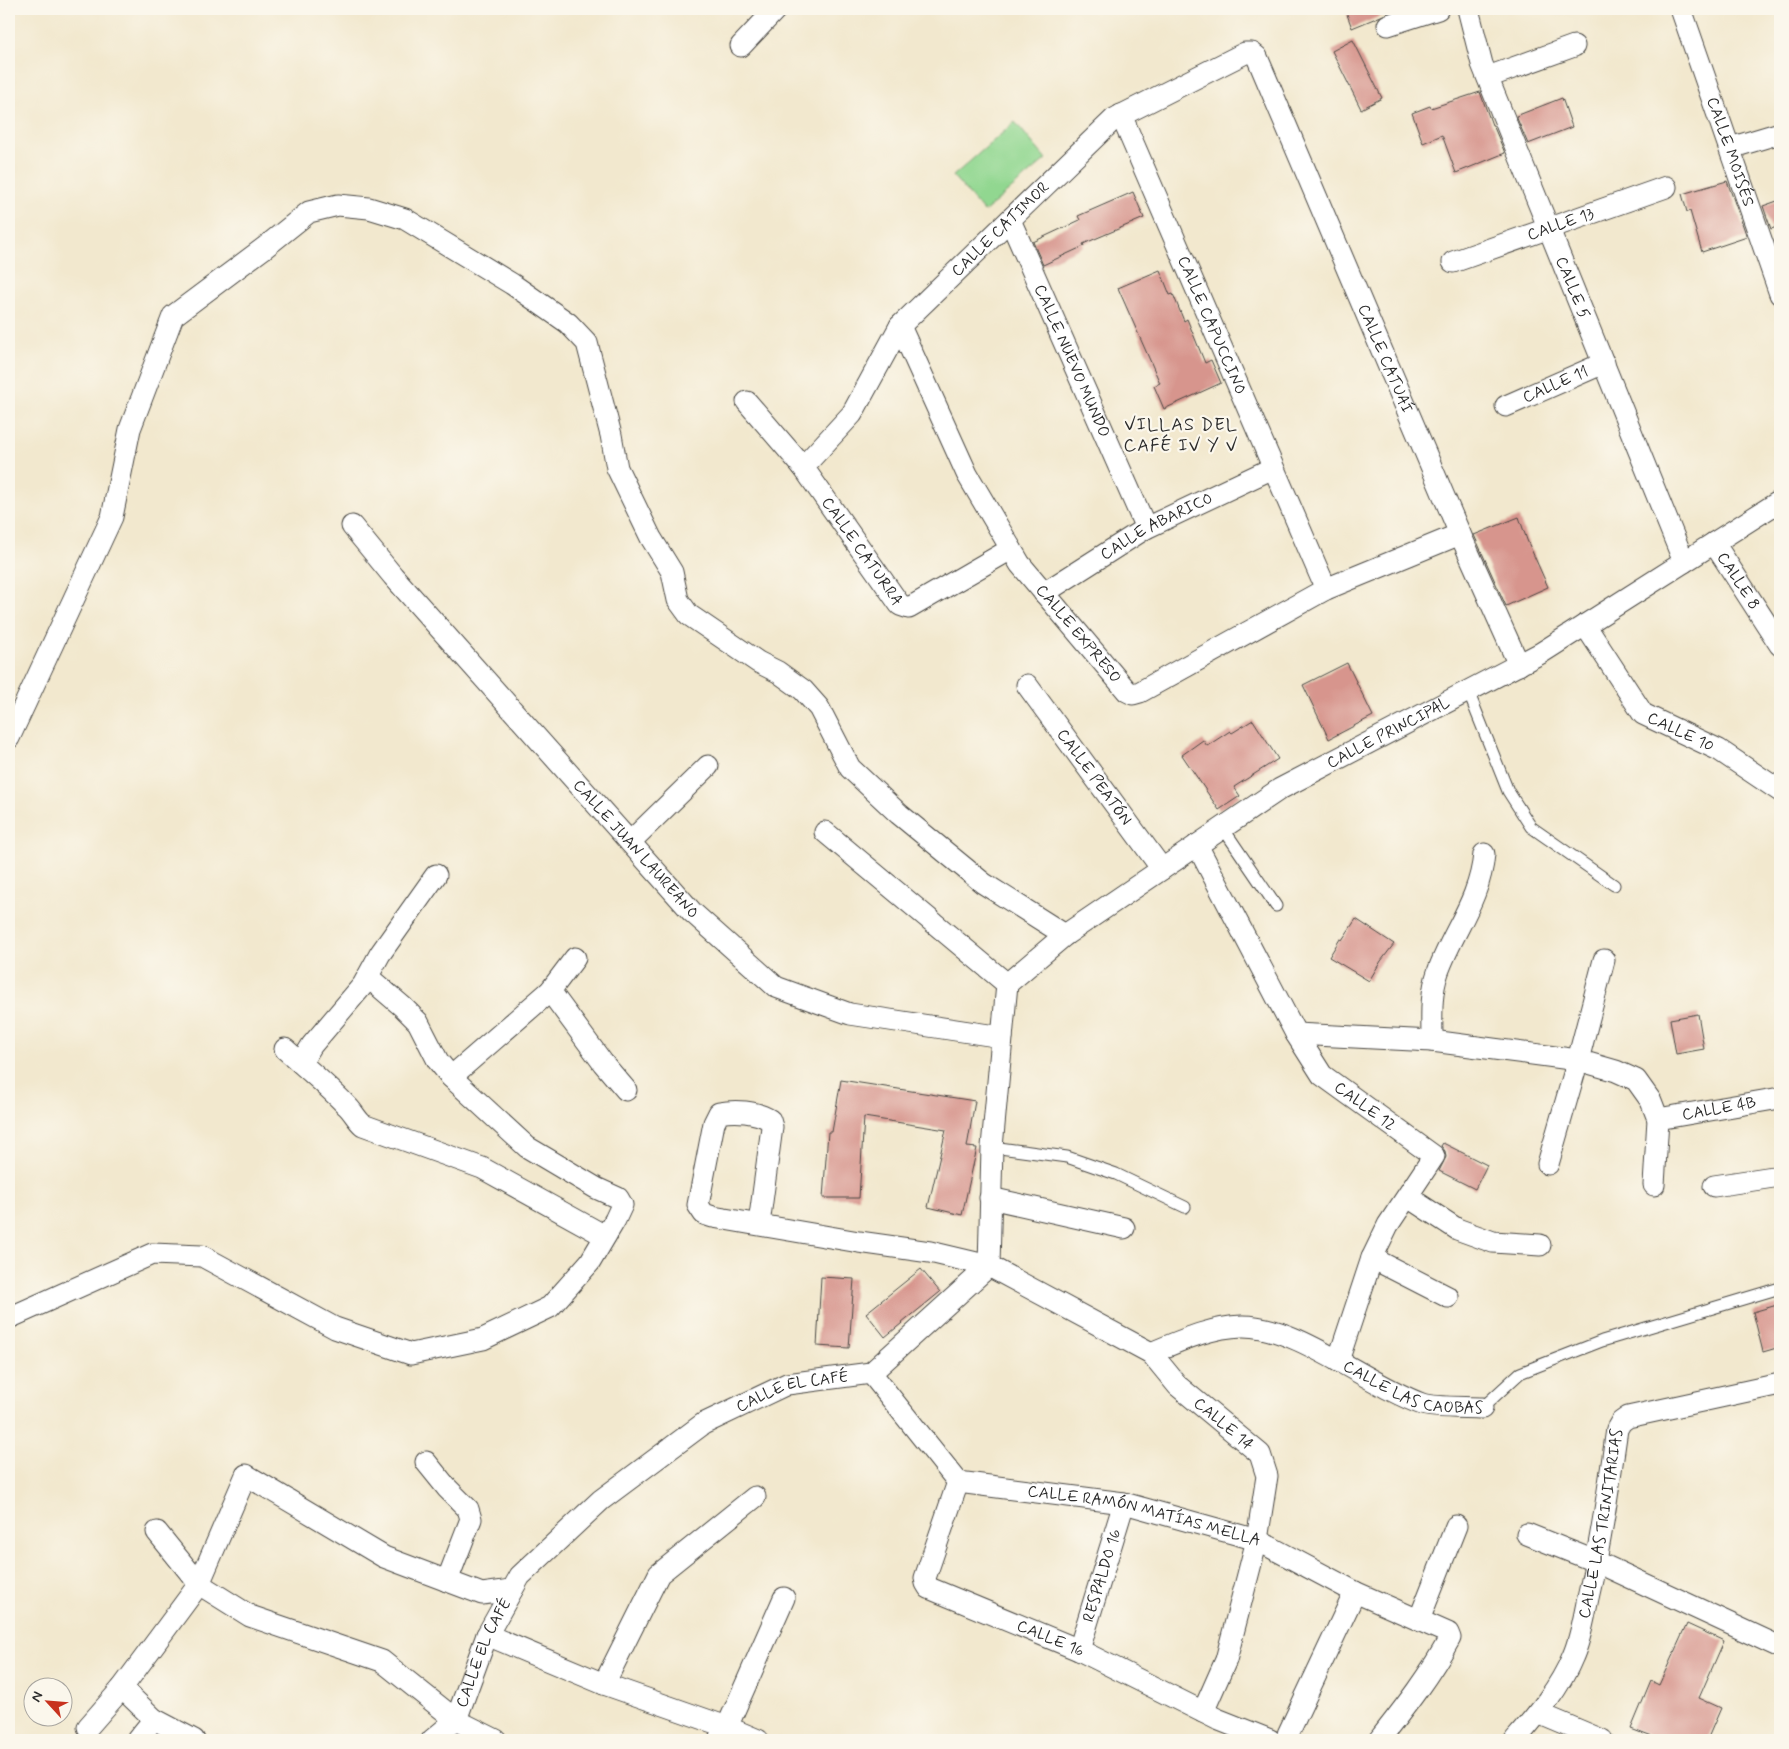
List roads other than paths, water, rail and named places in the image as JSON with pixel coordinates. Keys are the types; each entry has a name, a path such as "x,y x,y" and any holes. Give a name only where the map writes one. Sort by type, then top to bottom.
{"street":[{"path":"741,46 776,9"},
{"path":"1388,26 1438,9"},
{"name":"CALLE 5","path":"1468,9 1482,64 1684,562"},
{"name":"CALLE MOISÉS","path":"1682,9 1730,148 1775,259 1780,294"},
{"path":"1488,77 1574,46"},
{"name":"CALLE CATIMOR","path":"803,467 852,414 900,326 1114,119 1245,53 1252,53"},
{"name":"CALLE CATUAÍ","path":"1252,53 1257,57 1460,534 1519,665"},
{"name":"CALLE CAPUCCINO","path":"1121,115 1326,589"},
{"path":"1730,148 1780,133"},
{"name":"CALLE 13","path":"1453,262 1666,187"},
{"path":"9,738 112,517 130,429 173,316 310,212 338,205 370,208 405,219 512,284 568,322 588,343 611,435 617,468 651,538 672,572 678,600 689,616 803,690 819,708 850,768 900,814 983,883 1066,935"},
{"name":"CALLE NUEVO MUNDO","path":"1010,220 1146,528"},
{"name":"CALLE EXPRESO","path":"900,326 967,474 1020,564 1127,691 1133,694 1326,589 1460,534"},
{"name":"CALLE 11","path":"1506,406 1604,363"},
{"path":"747,402 803,467"},
{"name":"CALLE CATURRA","path":"803,467 900,606 904,608 909,608 1011,549"},
{"name":"CALLE ABARICO","path":"1044,593 1146,528 1273,468"},
{"name":"CALLE PRINCIPAL","path":"1007,984 1066,935 1280,789 1541,653 1780,501"},
{"name":"CALLE JUAN LAUREANO","path":"352,526 393,576 692,912 776,987 850,1014 1002,1037"},
{"name":"CALLE 8","path":"1714,542 1780,645"},
{"name":"CALLE 10","path":"1585,625 1643,714 1719,750 1780,791"},
{"name":"CALLE PEATÓN","path":"1027,685 1162,869"},
{"path":"630,842 708,766"},
{"path":"825,832 1007,984 992,1147 989,1266"},
{"name":"CALLE 12","path":"1197,845 1296,1034 1322,1075 1434,1156 1388,1225 1372,1258 1338,1361"},
{"path":"1432,1041 1432,1000 1438,972 1472,904 1483,867 1484,854"},
{"path":"301,1064 312,1045 363,986 380,954 436,875"},
{"path":"451,1077 550,991 575,958"},
{"path":"1548,1164 1604,960"},
{"path":"9,1318 152,1254 202,1256 335,1328 411,1354 483,1339 550,1306 590,1262 622,1205 618,1198 596,1188 527,1147 451,1077 438,1061 418,1022 404,1007 368,977"},
{"path":"550,991 603,1063 626,1090"},
{"path":"1296,1034 1432,1041 1578,1060 1616,1071 1636,1080 1651,1101 1658,1119 1654,1185"},
{"path":"286,1049 350,1108 355,1118 363,1125 482,1168 605,1236"},
{"name":"CALLE 4B","path":"1658,1119 1780,1098"},
{"name":"CALLE 14","path":"759,1224 772,1126 770,1120 762,1115 729,1111 719,1113 714,1124 698,1205 704,1214 713,1217 859,1242 930,1252 989,1266 1151,1353 1178,1386 1260,1454 1267,1476 1257,1540 1226,1660 1203,1712"},
{"path":"1714,1186 1780,1176"},
{"path":"1408,1196 1457,1229 1493,1242 1540,1245"},
{"path":"990,1198 1124,1228"},
{"path":"1372,1258 1448,1296"},
{"name":"CALLE EL CAFÉ","path":"432,1740 456,1720 486,1635 520,1576 601,1500 703,1424 787,1384 870,1373 989,1266"},
{"name":"CALLE LAS CAOBAS","path":"1151,1353 1186,1338 1217,1330 1242,1326 1266,1329 1288,1336 1373,1381 1423,1404 1482,1408"},
{"path":"870,1373 958,1482"},
{"name":"CALLE LAS TRINITARIAS","path":"1514,1740 1538,1712 1564,1674 1580,1636 1597,1562 1617,1429 1621,1422 1628,1417 1780,1384"},
{"path":"426,1462 471,1514 471,1519 447,1581"},
{"path":"88,1727 122,1688 199,1584 246,1475 384,1557 482,1594 512,1590"},
{"name":"CALLE RAMÓN MATÍAS MELLA","path":"958,1482 1124,1503 1257,1540 1355,1592 1448,1633 1450,1638 1436,1663 1418,1690 1379,1740"},
{"name":"CALLE 16","path":"958,1482 925,1578 929,1588 1079,1650 1203,1712 1279,1737"},
{"path":"604,1684 659,1574 755,1497"},
{"name":"RESPALDO 16","path":"1079,1650 1124,1503"},
{"path":"1419,1620 1456,1526"},
{"path":"157,1532 199,1584 250,1616 382,1661 456,1720 496,1740"},
{"path":"1527,1534 1597,1562 1780,1647"},
{"path":"1279,1737 1355,1592"},
{"path":"723,1734 784,1598"},
{"path":"486,1635 723,1734 758,1740"},
{"path":"122,1688 154,1719 194,1740"},
{"path":"1538,1712 1602,1740"},
{"path":"137,1740 154,1719"}],"lane":[{"path":"1468,691 1508,791 1531,827 1614,885"},
{"path":"1223,828 1276,906"},
{"path":"992,1147 1067,1157 1116,1174 1185,1208"},
{"name":"CALLE LAS CAOBAS","path":"1482,1408 1520,1373 1602,1341 1780,1288"}],"district":[{"name":"VILLAS DEL CAFÉ IV Y V","path":"1181,435"}]}
